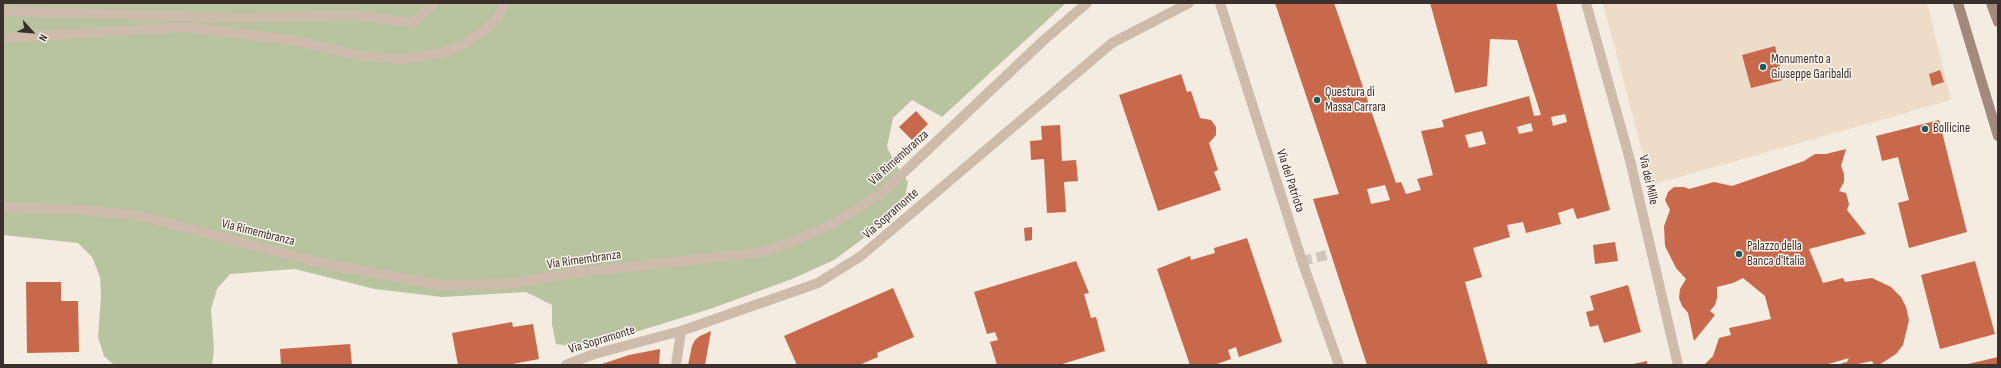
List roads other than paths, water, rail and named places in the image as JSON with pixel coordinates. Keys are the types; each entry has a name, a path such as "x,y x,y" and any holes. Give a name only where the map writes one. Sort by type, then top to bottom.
{"main road":[{"path":"1958,3 1998,136"},
{"path":"1991,3 1998,22"}],"street":[{"path":"3,11 244,18 354,15 413,23 434,3"},
{"path":"3,38 185,27 290,40 355,55 403,59 443,53 466,43 485,30 497,18 505,3"},
{"name":"Via Rimembranza","path":"3,207 81,210 141,216 316,262 439,285 509,284 572,273 763,252 794,241 833,224 882,193 1044,40 1087,3"},
{"name":"Via Sopramonte","path":"566,365 594,354 681,331 818,283 861,256 1112,43 1189,3"},
{"name":"Via del Patriota","path":"1220,3 1302,261 1339,365"},
{"name":"Via dei Mille","path":"1586,3 1630,160 1678,365"},
{"path":"676,365 681,331"}],"tunnel":[{"path":"1302,261 1331,254"}],"place":[{"name":"Monumento a Giuseppe Garibaldi","path":"1763,67"},
{"name":"Questura di Massa Carrara","path":"1317,100"},
{"name":"Bollicine","path":"1925,129"},
{"name":"Palazzo della Banca d'Italia","path":"1739,254"}]}
